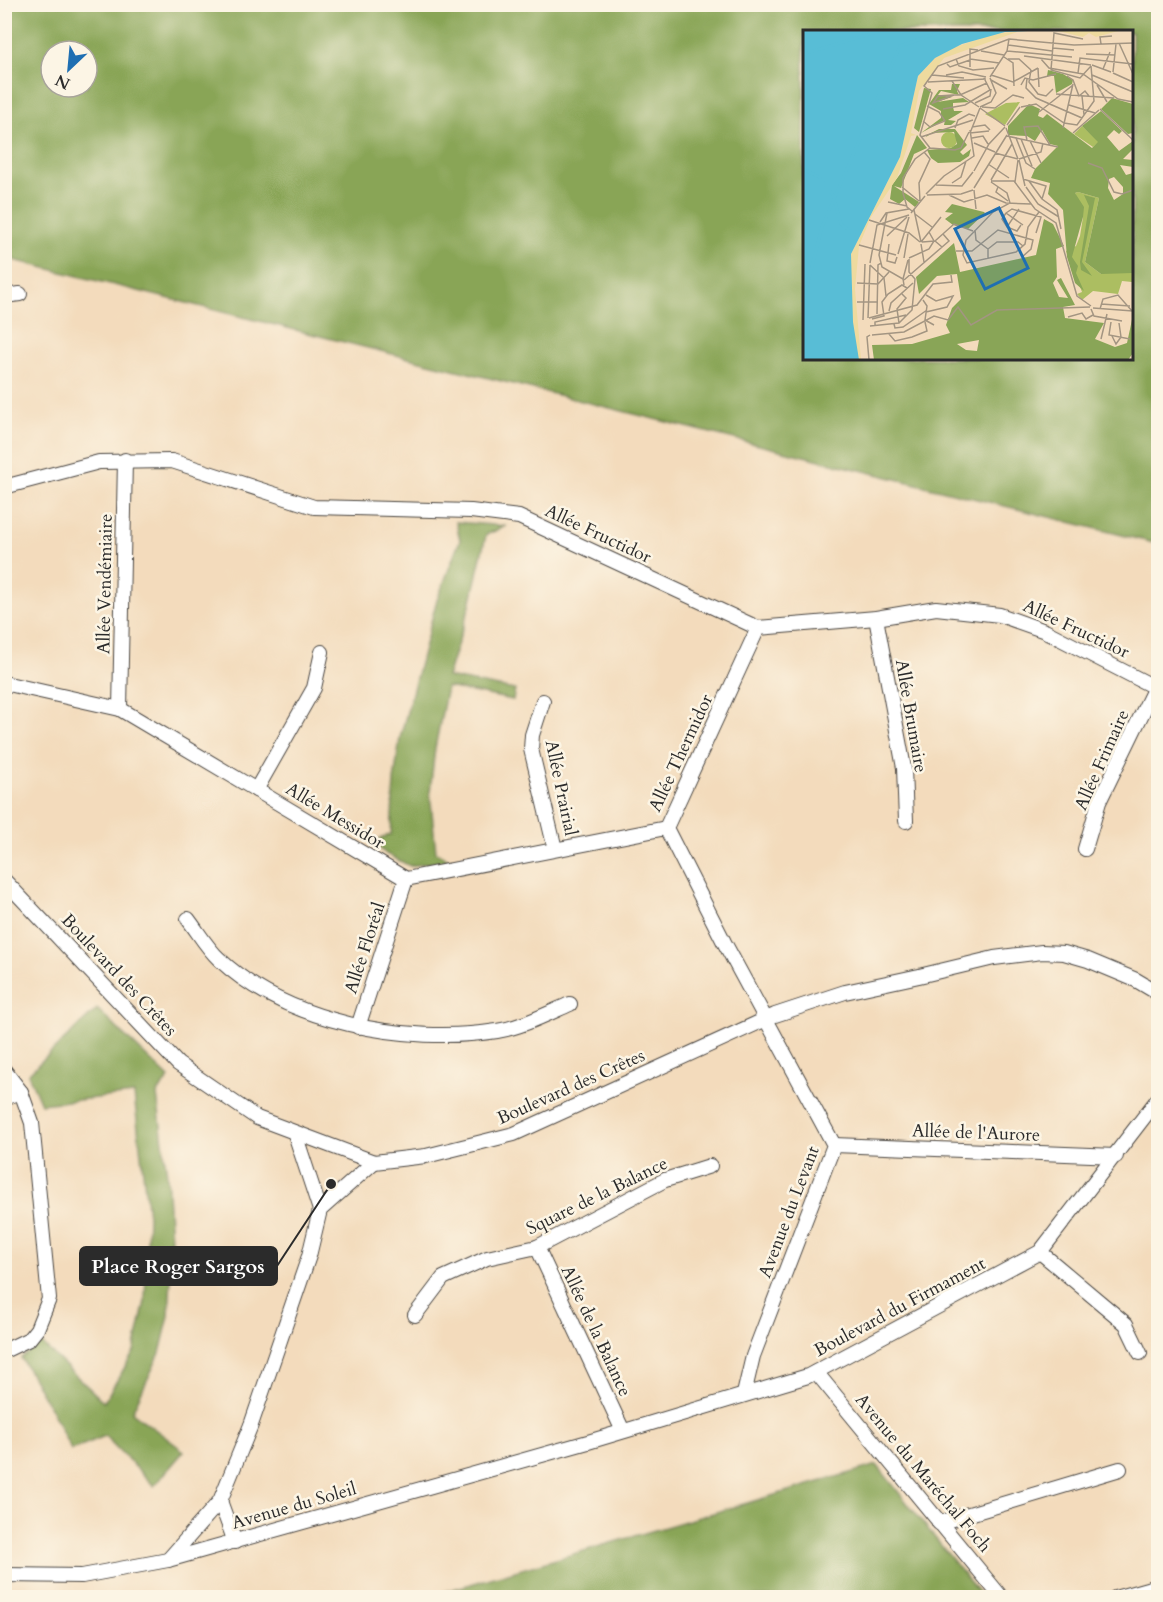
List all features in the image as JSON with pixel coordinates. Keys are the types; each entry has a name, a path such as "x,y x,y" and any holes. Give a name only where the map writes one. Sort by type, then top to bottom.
{"street":[{"path":"4,296 20,294"},
{"name":"Allée Vendémiaire","path":"120,709 125,460"},
{"name":"Allée Fructidor","path":"4,487 99,462 172,461 314,507 471,511 519,517 758,628 876,618 936,608 1000,615 1045,631 1157,688"},
{"name":"Allée Brumaire","path":"876,618 904,768 906,821"},
{"name":"Allée Thermidor","path":"758,628 666,828 766,1019"},
{"path":"256,790 314,688 322,652"},
{"name":"Allée Messidor","path":"4,683 120,709 406,879"},
{"name":"Allée Frimaire","path":"1085,849 1099,802 1157,688"},
{"name":"Allée Prairial","path":"543,701 532,735 531,749 555,849"},
{"path":"406,879 666,828"},
{"name":"Allée Floréal","path":"358,1027 406,879"},
{"name":"Boulevard des Crêtes","path":"4,880 178,1064 257,1118 374,1162 426,1156 514,1134 766,1019 845,992 994,958 1042,952 1064,953 1088,960 1136,980 1158,993"},
{"path":"188,919 218,958 246,980 277,998 323,1017 358,1027 402,1033 456,1035 499,1031 570,1004"},
{"name":"Avenue du Levant","path":"744,1394 753,1356 834,1145 766,1019"},
{"path":"4,1070 21,1092 32,1123 49,1299 37,1329 29,1339 4,1351"},
{"path":"4,1098 21,1092"},
{"name":"Boulevard du Firmament","path":"588,1442 816,1372 1040,1252 1158,1099"},
{"path":"168,1560 220,1501 251,1425 309,1256 320,1209 295,1134"},
{"name":"Allée de l'Aurore","path":"834,1145 1116,1156"},
{"path":"320,1209 374,1162"},
{"name":"Square de la Balance","path":"415,1315 442,1278 487,1258 537,1247 665,1180 710,1166"},
{"name":"Allée de la Balance","path":"537,1247 623,1431"},
{"path":"1040,1252 1126,1324 1140,1353"},
{"name":"Avenue du Maréchal Foch","path":"816,1372 1002,1598"},
{"name":"Avenue du Soleil","path":"4,1575 82,1576 168,1560 588,1442"},
{"path":"939,1523 1120,1468"},
{"path":"220,1501 235,1542"},
{"path":"1114,1598 1158,1586"}],"green space":[{"path":"5,4 1158,5 1158,544 5,258"},
{"path":"456,522 506,526 486,535 470,605 447,677 515,690 513,700 447,687 435,748 430,792 436,852 450,860 410,866 386,854 373,842 391,834 394,781 400,738 436,603 460,540"},
{"path":"97,1009 169,1078 157,1094 167,1175 172,1258 169,1316 160,1353 132,1412 184,1451 154,1486 105,1436 71,1450 51,1409 21,1358 41,1343 104,1402 134,1352 145,1301 148,1216 134,1094 41,1104 28,1074"},
{"path":"877,1465 982,1597 430,1597 450,1590"}],"place":[{"name":"Place Roger Sargos","path":"331,1184"}]}
